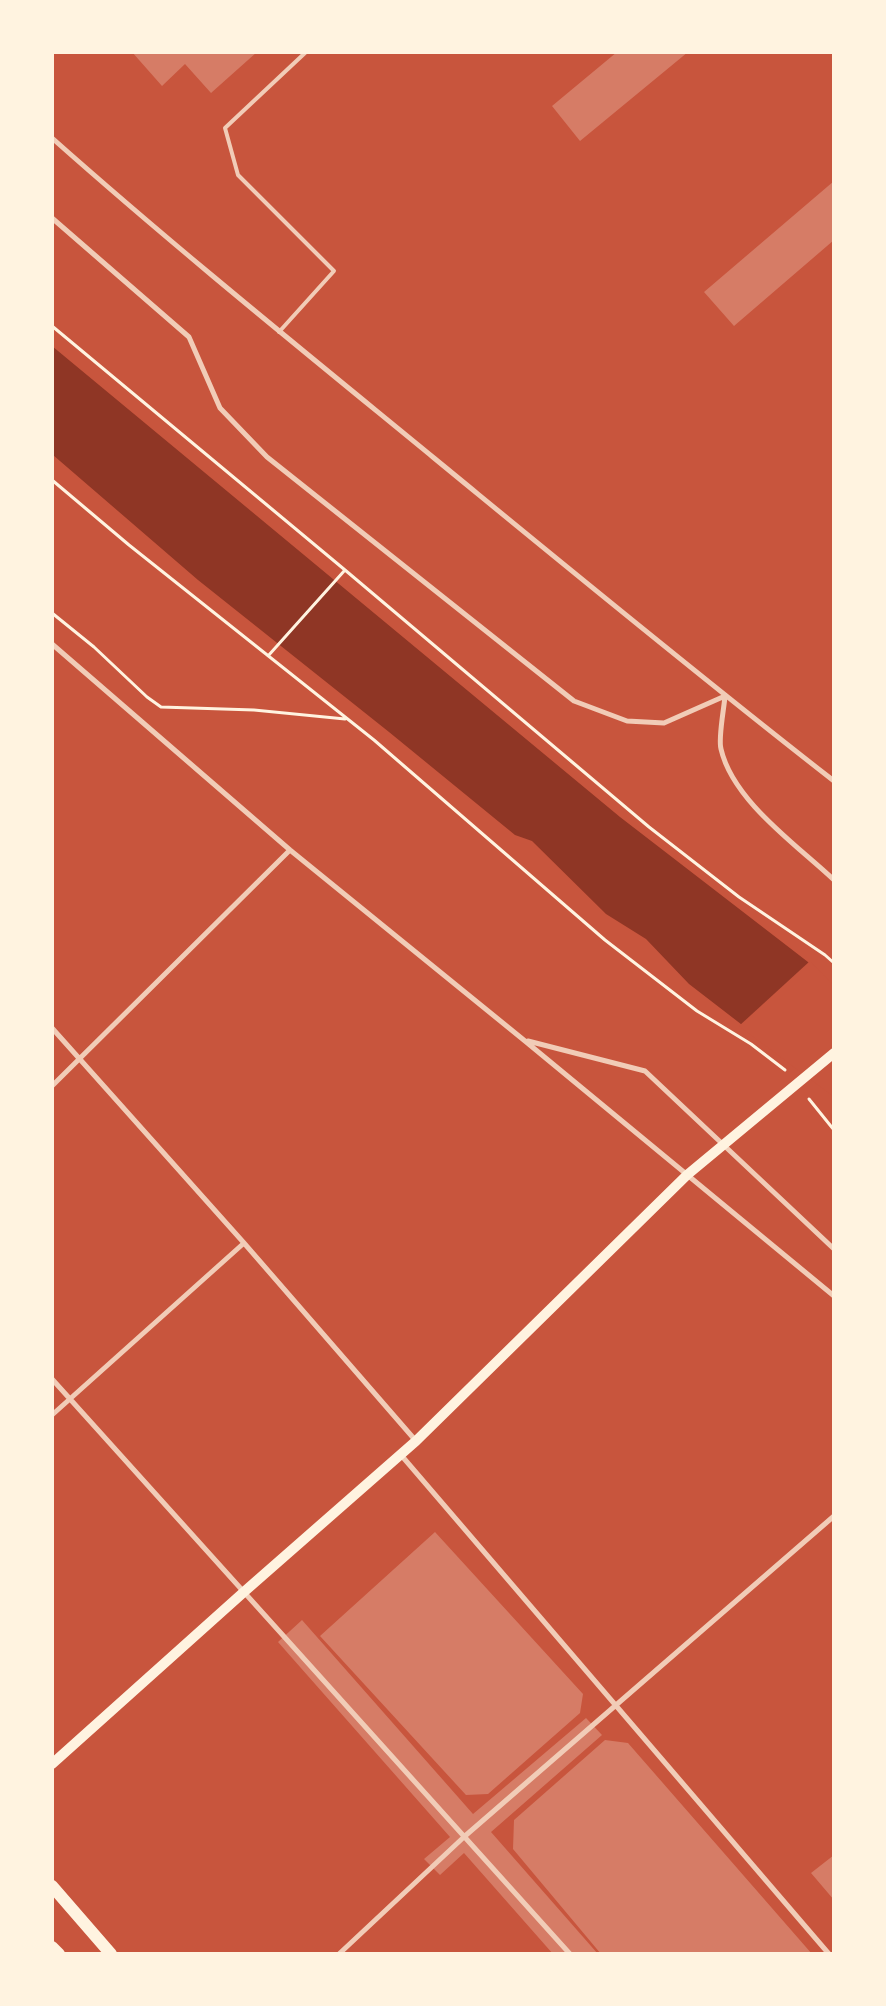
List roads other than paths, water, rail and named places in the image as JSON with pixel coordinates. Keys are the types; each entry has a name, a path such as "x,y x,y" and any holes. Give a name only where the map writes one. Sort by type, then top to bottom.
{"main road":[{"path":"52,1764 416,1441 687,1175 834,1053"},
{"path":"52,1886 111,1954"},
{"path":"52,1947 58,1954"}],"street":[{"path":"52,138 128,205 279,332 725,696 834,781"},
{"path":"52,218 189,337 220,408 267,457 574,701 627,721 664,723 725,696"},
{"path":"52,644 290,850 526,1040 834,1296"},
{"path":"725,696 720,748 731,776 749,802 834,880"},
{"path":"52,1086 290,850"},
{"path":"52,1028 244,1243 416,1441"},
{"path":"526,1040 645,1071 834,1249"},
{"path":"52,1415 244,1243"},
{"path":"52,1378 570,1954"},
{"path":"401,1454 829,1954"},
{"path":"339,1954 465,1836 834,1516"}],"lane":[{"path":"279,332 334,271 238,175 224,128 306,52"}]}
